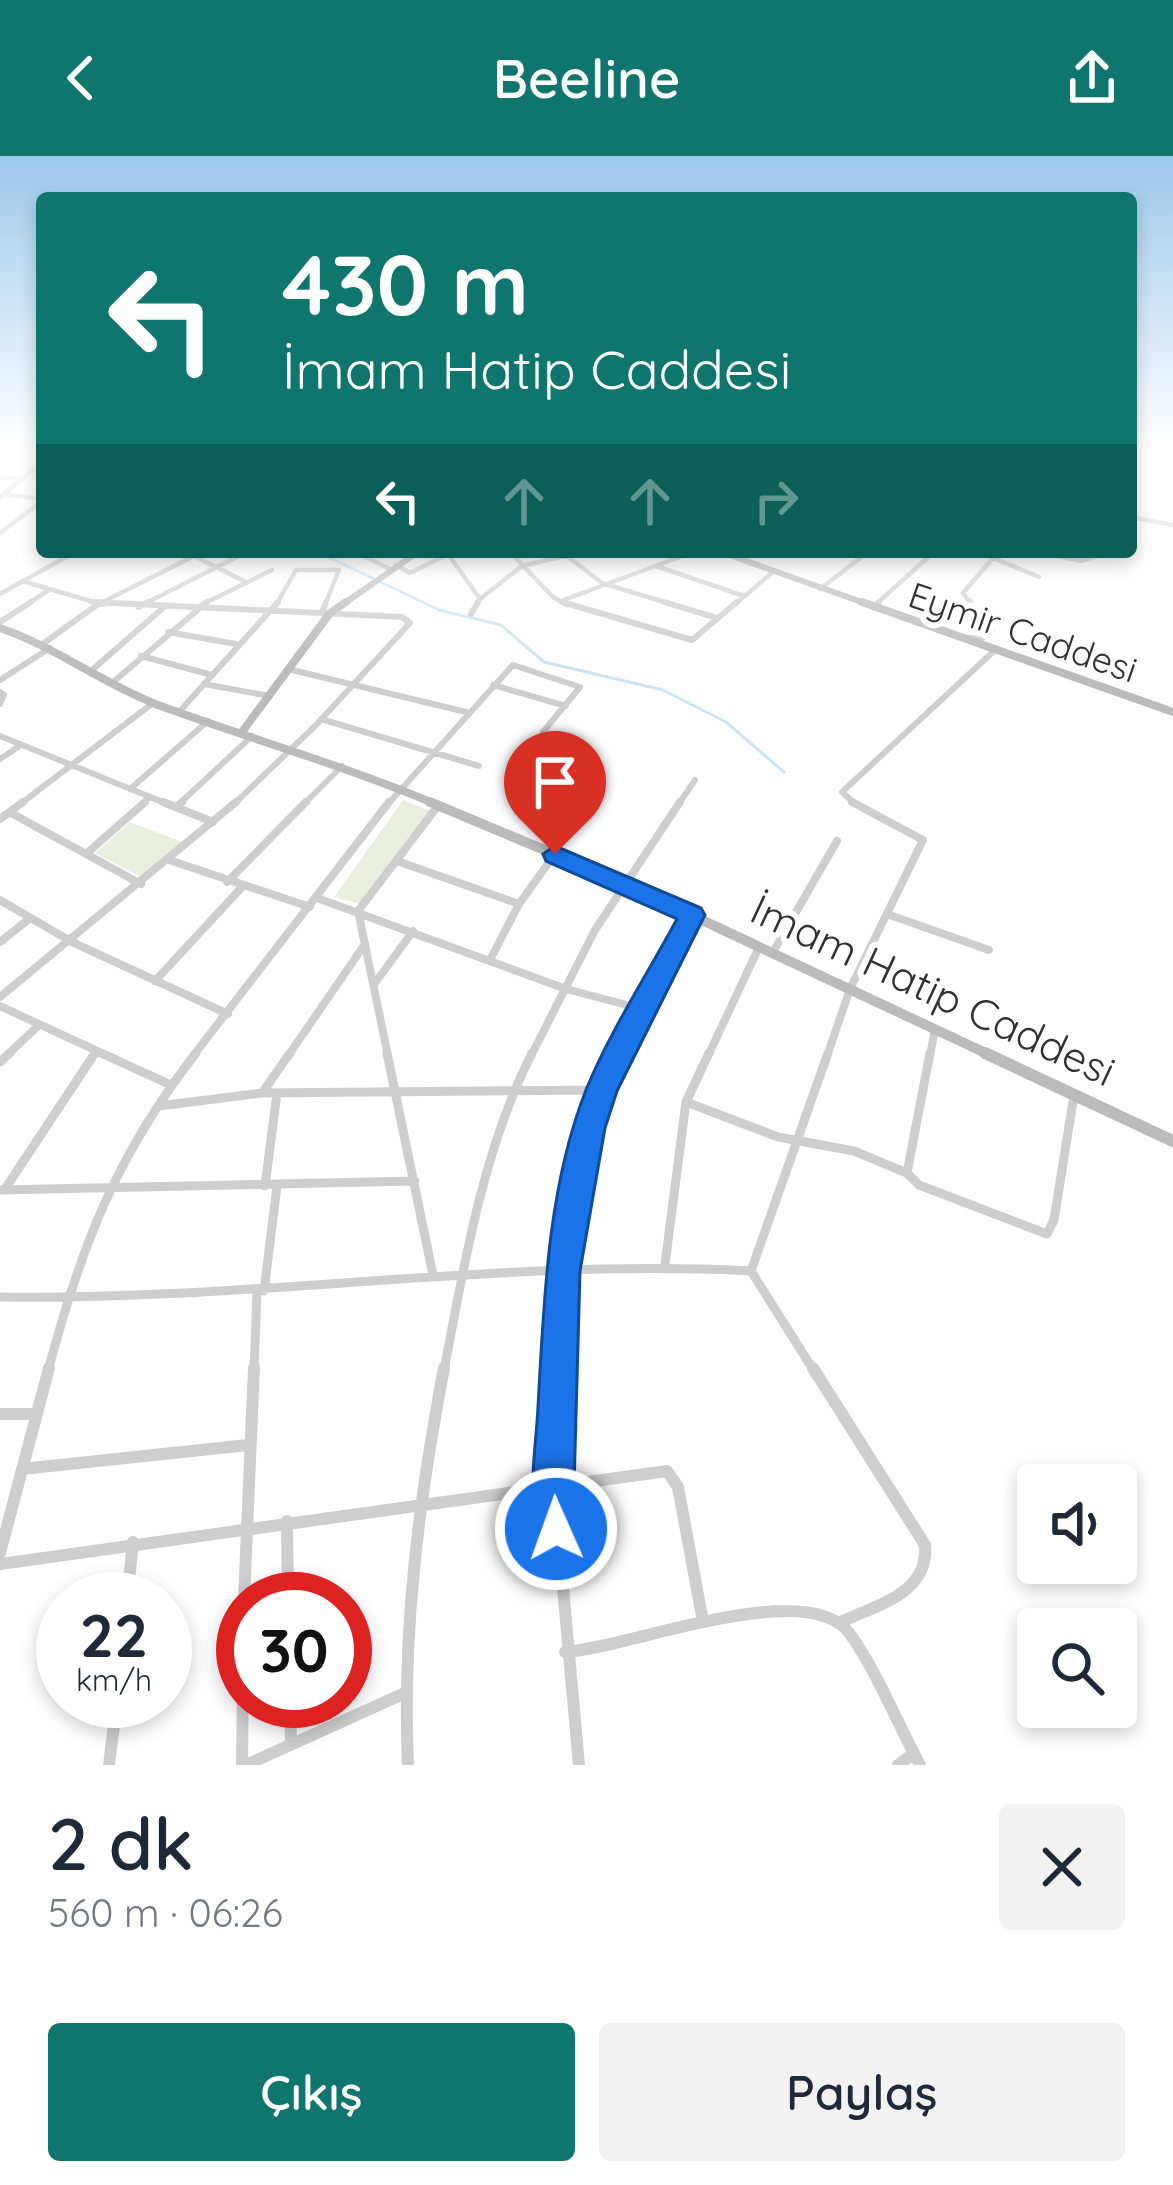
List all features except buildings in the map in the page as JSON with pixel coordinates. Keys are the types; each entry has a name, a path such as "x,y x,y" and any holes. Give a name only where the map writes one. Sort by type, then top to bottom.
{"street":[{"path":"1142,519 1173,525"},
{"path":"0,533 20,520"},
{"path":"0,593 64,558"},
{"path":"2,676 98,604 191,558"},
{"path":"205,558 246,582"},
{"path":"138,607 234,558"},
{"path":"371,558 410,573 440,558"},
{"path":"327,611 408,558"},
{"path":"453,558 480,598"},
{"path":"515,558 560,601 692,640 773,572"},
{"path":"470,614 480,598 522,566 557,558"},
{"path":"569,558 602,583 719,618"},
{"path":"560,601 675,558"},
{"name":"Eymir Caddesi","path":"737,558 1173,712"},
{"path":"820,589 860,558"},
{"path":"872,608 927,558"},
{"path":"961,638 982,638 992,631 963,593 993,558"},
{"path":"1002,558 1039,577"},
{"path":"653,565 746,597"},
{"path":"176,807 247,733 327,611 339,572 336,568 296,570 272,608 178,712"},
{"path":"112,682 195,608 272,570"},
{"path":"22,581 98,604 327,611 401,617 410,622 296,748 0,1001 95,1053 171,1085"},
{"path":"0,625 50,590"},
{"path":"92,670 164,608"},
{"name":"İmam Hatip Caddesi","path":"0,625 48,645 153,703 343,765 623,883 1173,1141"},
{"path":"168,632 238,644"},
{"path":"751,1271 850,989 923,840 854,804 842,792 995,650"},
{"path":"141,656 212,675"},
{"path":"0,1553 68,1298 107,1189 157,1106 400,790 513,665 578,685 543,732"},
{"path":"288,669 466,712"},
{"path":"204,684 270,696"},
{"path":"494,685 566,706"},
{"path":"0,692 4,695 0,704"},
{"path":"0,820 153,703"},
{"path":"321,719 479,766"},
{"path":"130,789 208,722"},
{"path":"0,736 213,822"},
{"path":"0,759 19,746"},
{"path":"227,881 343,765"},
{"path":"408,1765 405,1693 418,1504 462,1275 513,1091 623,883 695,780"},
{"path":"86,854 150,797"},
{"path":"358,911 437,807"},
{"path":"11,812 141,884"},
{"path":"773,952 837,841"},
{"path":"490,960 519,904 555,854"},
{"path":"169,860 243,886 358,911 566,989 642,1009"},
{"path":"397,861 519,904"},
{"path":"154,981 243,886"},
{"path":"0,900 72,942 228,1014"},
{"path":"358,911 433,1275"},
{"path":"886,914 988,950"},
{"path":"579,1765 565,1652 554,1488 563,1271 590,1128 602,1090 692,915"},
{"path":"0,942 29,919"},
{"path":"375,984 413,931"},
{"path":"262,1093 365,943"},
{"path":"665,1264 686,1102 760,946"},
{"path":"0,1062 39,1025"},
{"path":"907,1173 935,1029"},
{"path":"2,1190 95,1053"},
{"path":"157,1106 262,1093 602,1090"},
{"path":"244,1572 248,1445 277,1093"},
{"path":"686,1102 799,1140 840,1146 907,1173 919,1186 1047,1234 1054,1220 1074,1093"},
{"path":"2,1190 416,1181"},
{"path":"0,1297 261,1291 433,1275 665,1264 751,1271"},
{"path":"751,1271 925,1545 927,1567 915,1586 841,1622"},
{"path":"0,1414 37,1414"},
{"path":"22,1469 248,1445"},
{"path":"0,1564 133,1541 668,1471 674,1475 703,1622"},
{"path":"287,1521 288,1572"},
{"path":"130,1572 133,1541"},
{"path":"565,1652 615,1647 703,1622 821,1611 841,1622 916,1760 898,1765"},
{"path":"244,1728 244,1765 405,1693"},
{"path":"109,1765 113,1728"},
{"path":"291,1728 291,1745"}],"green space":[{"path":"403,800 430,811 360,904 334,897"},
{"path":"130,822 182,842 142,878 95,853"}],"waterway":[{"path":"331,558 439,610 501,625 544,662 663,690 726,722 784,772"}],"route":[{"path":"555,854 692,915 602,1090 590,1128 563,1271 556,1529"}]}
